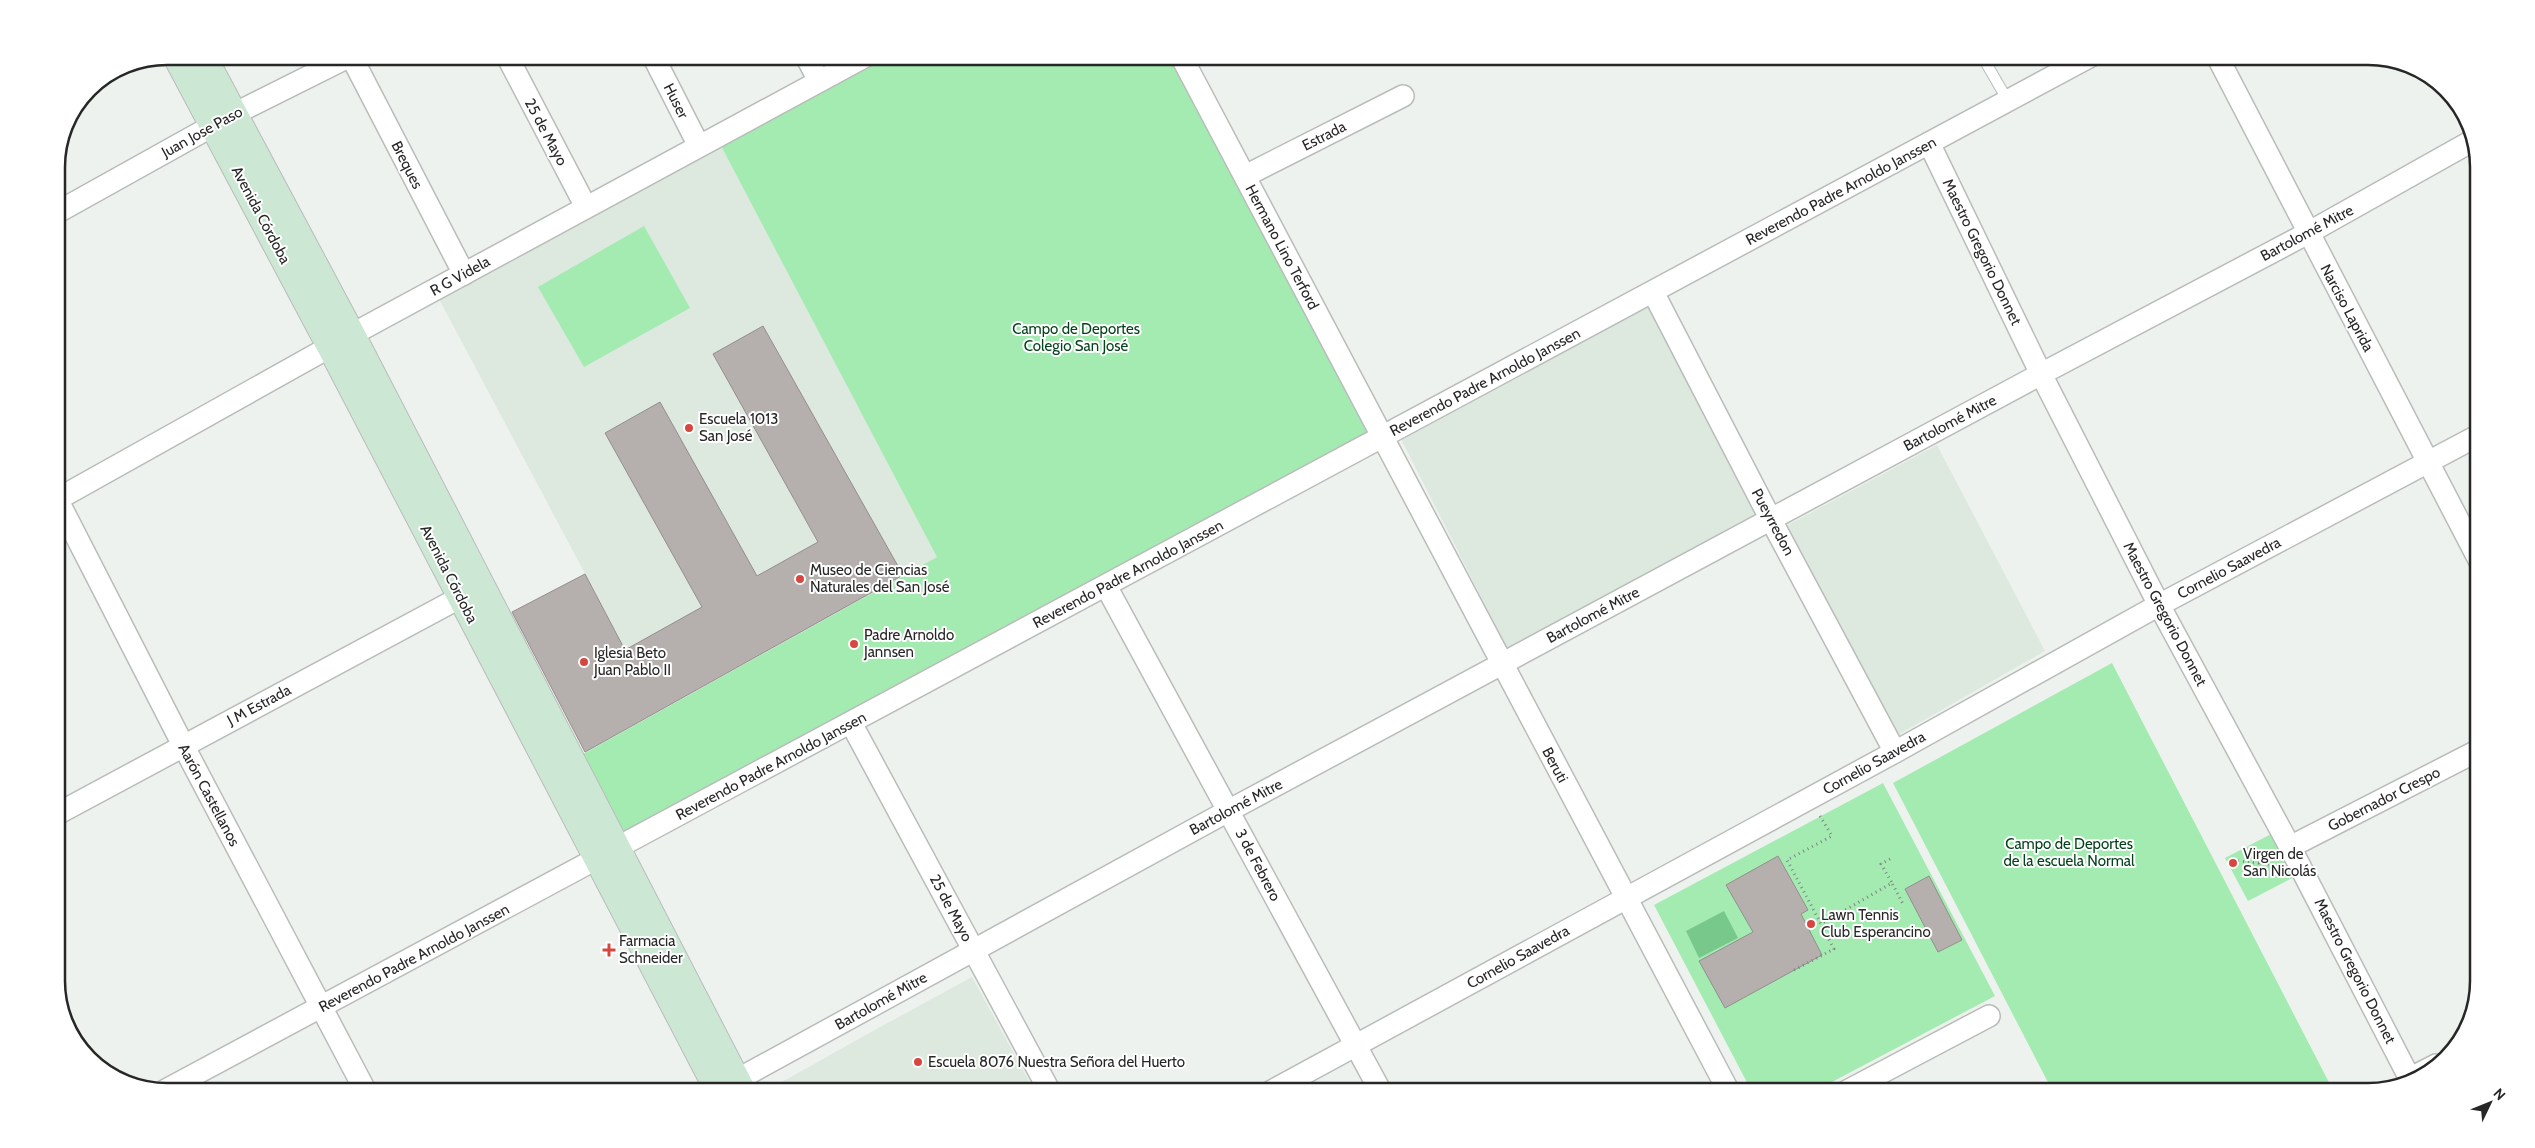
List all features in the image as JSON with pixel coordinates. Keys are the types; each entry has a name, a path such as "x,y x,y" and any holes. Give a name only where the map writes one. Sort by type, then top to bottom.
{"main road":[{"name":"Avenida Córdoba","path":"183,65 223,120 341,340 572,759 607,854"},
{"name":"Avenida Córdoba","path":"205,65 223,120"},
{"name":"Avenida Córdoba","path":"341,340 461,597 607,854 723,1083"}],"street":[{"name":"Juan Jose Paso","path":"65,208 223,120 332,65"},
{"name":"Breques","path":"355,65 464,274"},
{"name":"25 de Mayo","path":"512,65 586,207"},
{"name":"Huser","path":"658,65 699,146"},
{"path":"810,65 819,82"},
{"name":"R G Videla","path":"65,495 341,340 850,65"},
{"name":"Hermano Lino Terford","path":"1186,65 1383,437"},
{"name":"Reverendo Padre Arnoldo Janssen","path":"179,1083 2074,65"},
{"name":"Narciso Laprida","path":"2222,65 2470,543"},
{"name":"Estrada","path":"1245,176 1403,96"},
{"name":"Maestro Gregorio Donnet","path":"1929,144 2041,374 2281,850 2408,1075"},
{"name":"Bartolomé Mitre","path":"737,1083 973,949 2041,374 2308,233 2467,144"},
{"name":"Pueyrredon","path":"1653,292 1771,520 1895,752"},
{"name":"Beruti","path":"1383,437 1501,664 1724,1083"},
{"name":"Cornelio Saavedra","path":"1286,1083 1895,752 2159,605 2470,440"},
{"name":"Aarón Castellanos","path":"65,515 183,746 361,1083"},
{"name":"3 de Febrero","path":"1106,586 1375,1083"},
{"name":"J M Estrada","path":"65,809 461,597"},
{"name":"25 de Mayo","path":"851,723 1045,1083"},
{"name":"Gobernador Crespo","path":"2281,850 2470,755"},
{"path":"1863,1083 1989,1016"}],"lane":[{"path":"1987,65 2008,101"}],"path":[{"path":"1794,970 1834,949 1787,860 1832,836 1810,798"},
{"path":"2259,864 2281,850"},
{"path":"2238,861 2275,866 2281,850"},
{"path":"1890,859 1881,864 1903,904"},
{"path":"2246,877 2249,863"},
{"path":"1821,924 1892,883"}],"shaded area":[{"name":"Escuela 1013 San José","path":"720,144 938,557 658,711 439,299"},
{"path":"1647,305 1756,514 1507,648 1401,439"},
{"path":"1937,445 2045,651 1896,736 1786,526"},
{"path":"1724,911 1738,938 1699,958 1686,931"},
{"name":"Escuela 8076 Nuestra Señora del Huerto","path":"972,977 1030,1083 780,1083"}],"green space":[{"name":"Campo de Deportes Colegio San José","path":"864,65 1186,65 1383,437 629,843 583,754 937,557 720,144"},
{"path":"644,226 690,308 584,367 538,287"},
{"name":"Campo de Deportes de la escuela Normal","path":"2112,663 2329,1083 2048,1083 1893,783"},
{"name":"Lawn Tennis Club Esperancino","path":"1883,783 1995,996 1830,1083 1747,1083 1654,905"},
{"path":"2275,832 2298,875 2248,901 2225,858"}],"building":[{"path":"763,326 903,575 585,752 512,612 585,574 625,650 702,607 605,433 660,402 757,576 818,542 713,354"},
{"path":"1778,856 1808,910 1801,914 1822,955 1725,1008 1699,961 1753,932 1726,885"},
{"path":"1929,876 1962,940 1938,952 1905,889"}],"place":[{"name":"Escuela 1013 San José","path":"689,428"},
{"name":"Museo de Ciencias Naturales del San José","path":"800,579"},
{"name":"Padre Arnoldo Jannsen","path":"854,644"},
{"name":"Iglesia Beto Juan Pablo II","path":"584,662"},
{"name":"Virgen de San Nicolás","path":"2233,863"},
{"name":"Lawn Tennis Club Esperancino","path":"1811,924"},
{"name":"Farmacia Schneider","path":"609,950"},
{"name":"Escuela 8076 Nuestra Señora del Huerto","path":"918,1062"}]}
